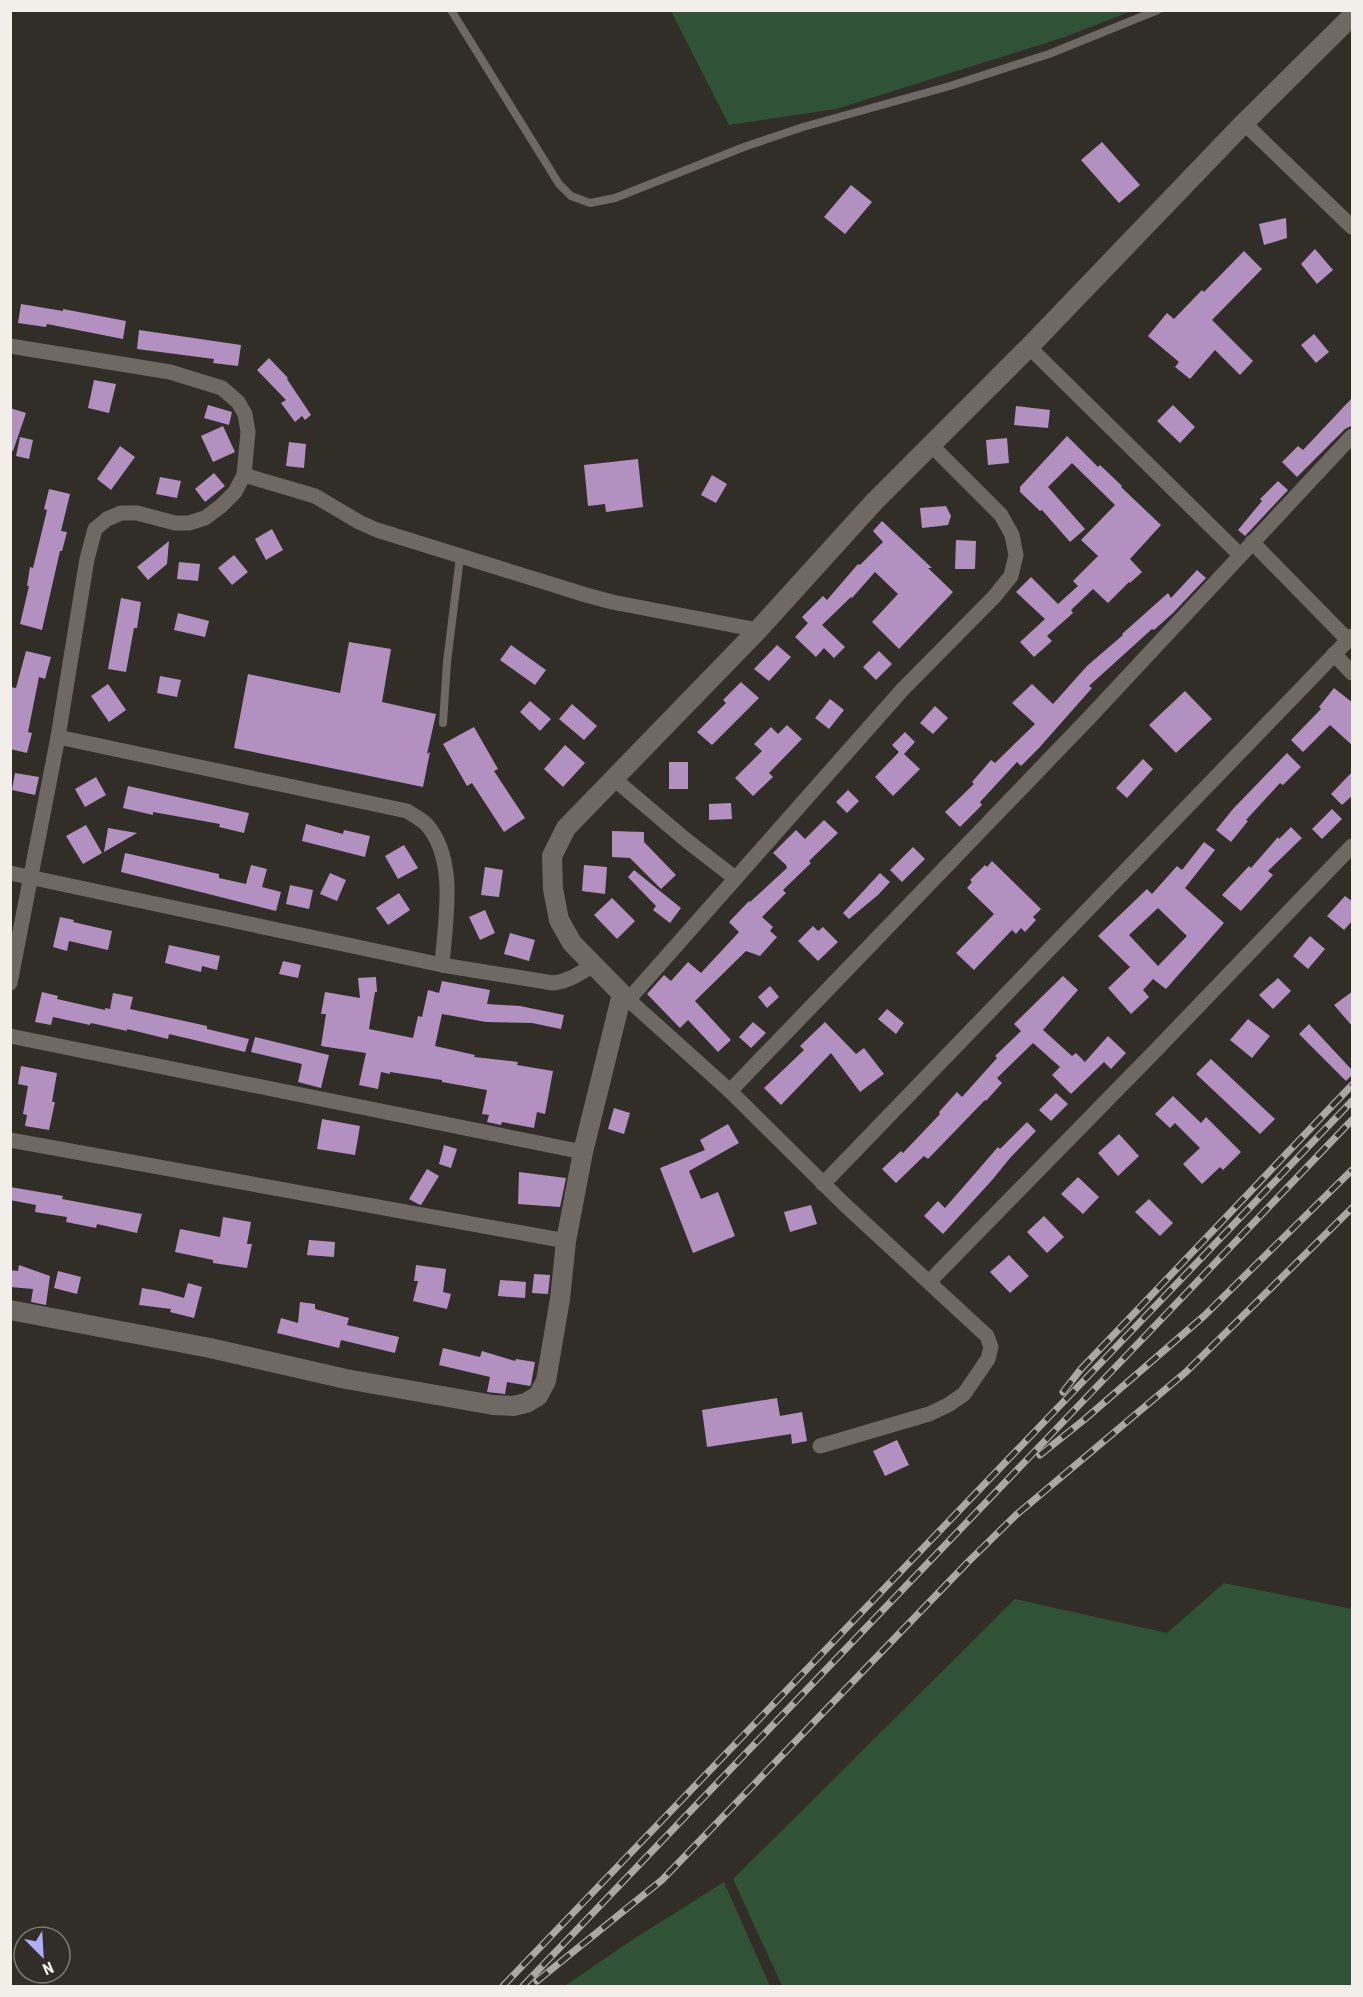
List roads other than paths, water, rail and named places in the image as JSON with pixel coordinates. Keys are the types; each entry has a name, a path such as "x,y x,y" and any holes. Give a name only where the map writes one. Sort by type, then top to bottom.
{"street":[{"path":"820,1446 929,1414 948,1405 964,1394 988,1359 991,1347 987,1336 823,1184 730,1091 626,997 572,943 559,920 553,889 552,856 566,828 758,630 831,548 1029,347 1244,123 1353,15"},
{"path":"1244,123 1353,227"},
{"path":"10,346 170,372 222,388 238,402 245,414 248,432 244,475 235,492 205,518 189,523 175,523 137,513 121,513 107,519 96,529 87,559 58,737 10,983"},
{"path":"1029,347 1240,555"},
{"path":"730,1091 1089,719 1353,436"},
{"path":"10,1310 210,1348 346,1379 493,1405 513,1406 526,1403 538,1396 546,1381 560,1299 566,1241 583,1152 626,997 903,689 994,597 1011,576 1016,555 1012,535 1001,515 931,445"},
{"path":"244,475 315,496 377,530 460,557 612,602 758,630"},
{"path":"823,1184 1350,638 1252,542"},
{"path":"1334,654 1353,673"},
{"path":"58,737 406,811 425,822 438,841 444,860 447,885 442,965"},
{"path":"613,778 735,878"},
{"path":"930,1281 1353,846"},
{"path":"10,873 442,965 553,983 574,978 592,965"},
{"path":"10,1036 583,1152"},
{"path":"10,1140 566,1241"}],"lane":[{"path":"451,10 559,184 571,196 590,203 615,198 744,147 803,127 950,86 1049,54 1158,10"},
{"path":"443,723 447,662 460,557"}],"railway":[{"path":"1063,1392 1081,1369 1352,1085"},
{"path":"503,1986 1352,1101"},
{"path":"523,1986 1352,1120"},
{"path":"1040,1455 1204,1316 1352,1170"},
{"path":"537,1981 662,1880 1016,1515 1186,1372 1352,1208"}]}
